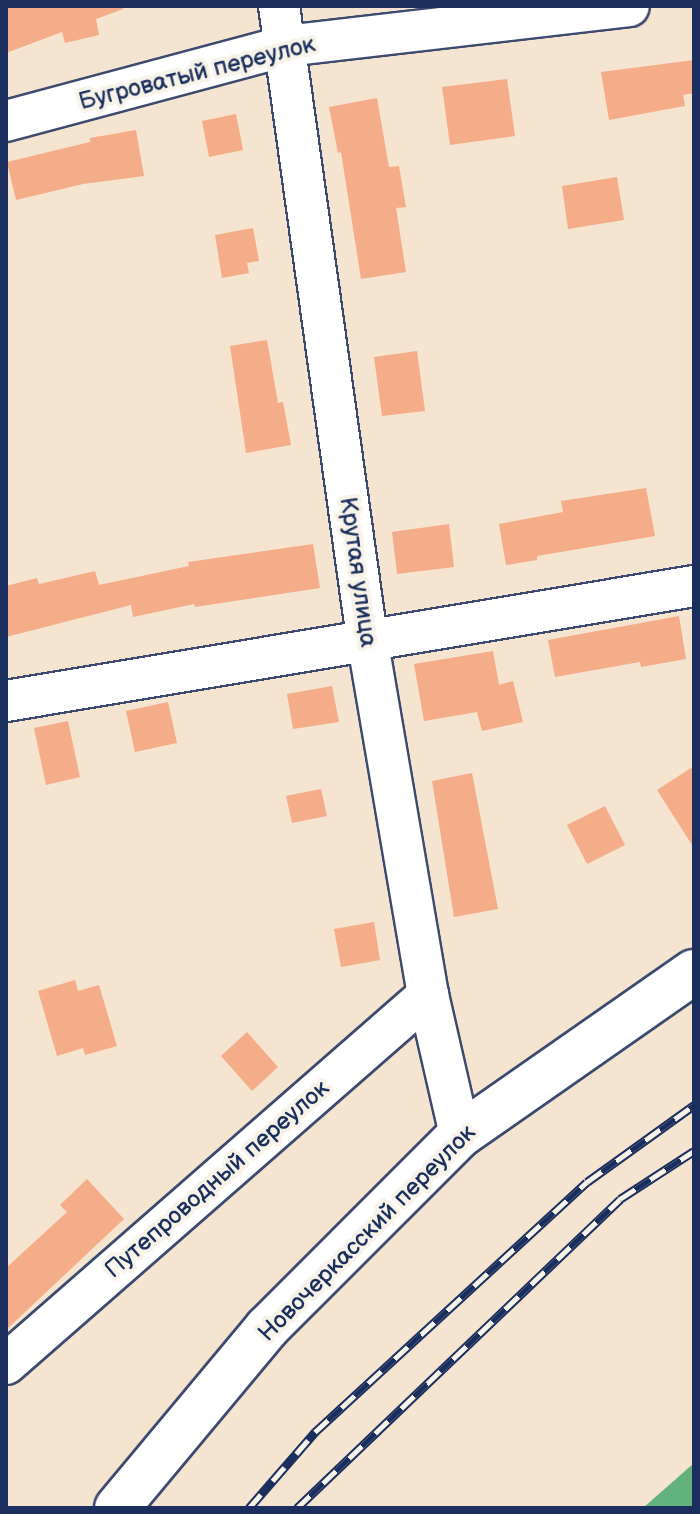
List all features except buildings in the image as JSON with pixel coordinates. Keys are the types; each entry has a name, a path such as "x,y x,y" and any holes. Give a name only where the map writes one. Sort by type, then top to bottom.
{"main road":[{"name":"Новочеркасский переулок","path":"117,1508 267,1328 460,1135 694,972"}],"street":[{"name":"Крутая улица","path":"279,6 367,638 428,995 460,1135"},
{"name":"Бугроватый переулок","path":"6,121 285,46 629,6"},
{"path":"6,701 367,638 694,586"},
{"name":"Путепроводный переулок","path":"6,1364 428,995"}],"green space":[{"path":"694,1463 694,1508 643,1508"}],"railway":[{"path":"249,1508 315,1432 587,1182 694,1105"},
{"path":"297,1508 620,1199 694,1151"}]}
